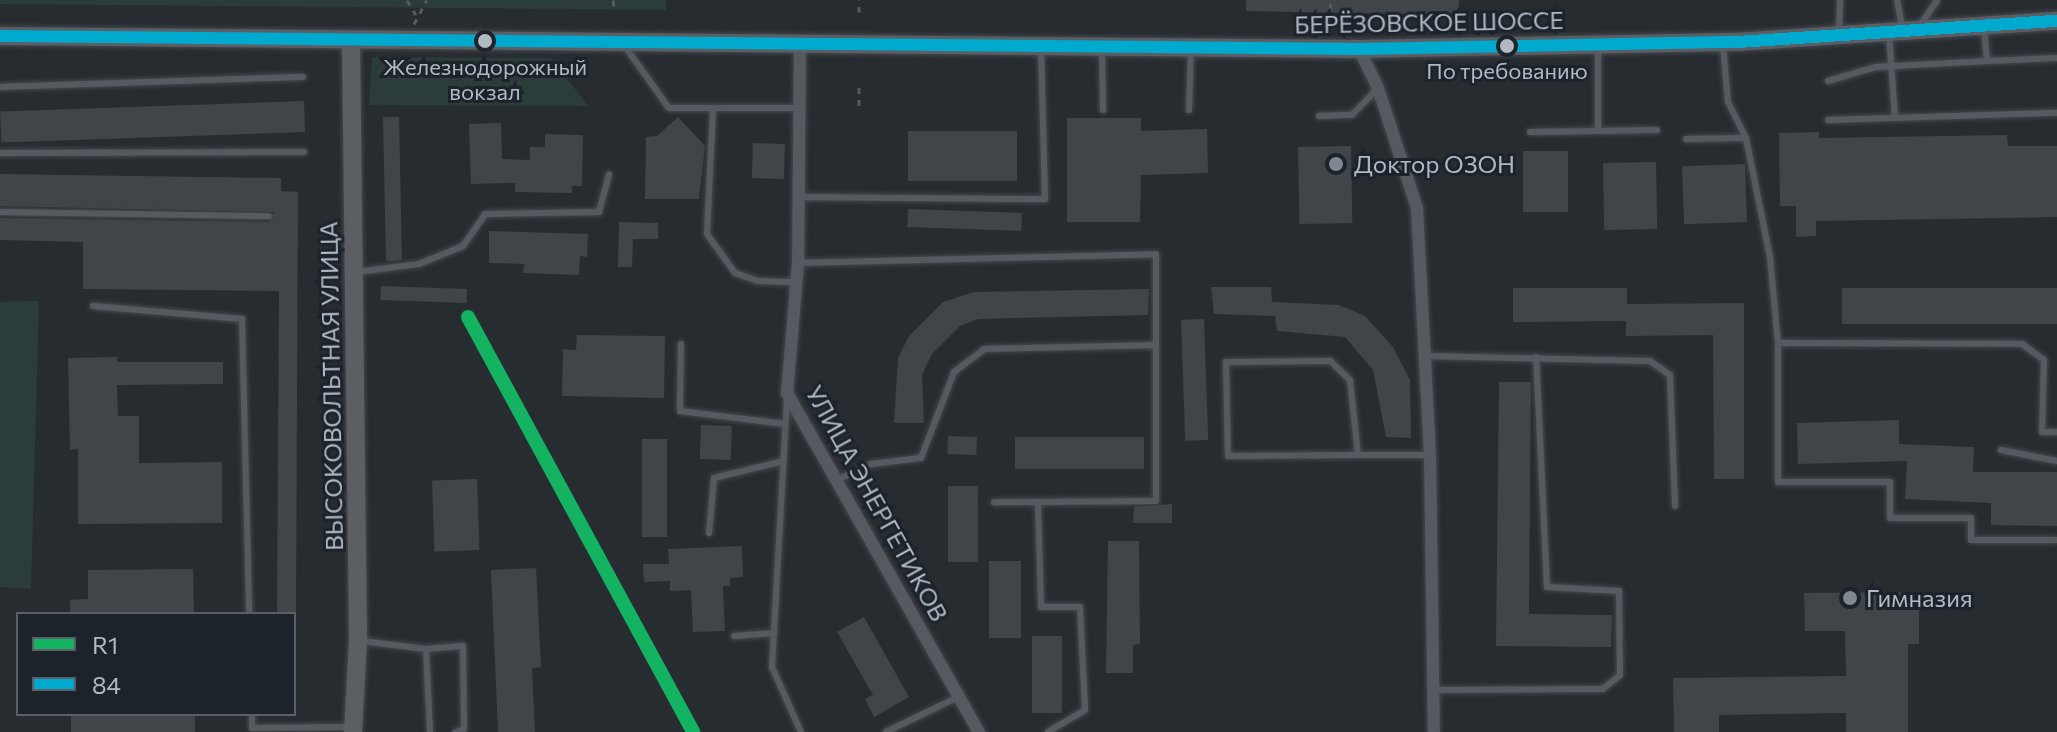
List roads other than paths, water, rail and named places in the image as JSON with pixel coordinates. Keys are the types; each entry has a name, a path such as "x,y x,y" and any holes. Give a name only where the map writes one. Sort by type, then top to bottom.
{"main road":[{"name":"БЕРЁЗОВСКОЕ ШОССЕ","path":"0,36 1041,43 1359,49 1723,42 2057,21"},
{"name":"ВЫСОКОВОЛЬТНАЯ УЛИЦА","path":"351,40 358,640 353,730"}],"street":[{"name":"УЛИЦА ЭНЕРГЕТИКОВ","path":"800,42 798,263 787,393 839,479 979,732"},
{"path":"1359,49 1378,88 1417,208 1430,455 1434,732"}],"lane":[{"path":"1839,35 1840,0"},
{"path":"1895,118 1903,30 1897,0"},
{"path":"1903,30 1937,0"},
{"path":"1984,25 1987,61"},
{"path":"622,42 669,108 799,108"},
{"path":"1723,42 1728,102 1746,138 1770,257 1778,343 1778,482 1890,482 1890,518 1971,518 1971,540 2057,540"},
{"path":"800,197 1045,199 1041,43"},
{"path":"1102,44 1103,110"},
{"path":"1598,45 1598,131"},
{"path":"1189,110 1191,46"},
{"path":"1828,81 1876,67 2057,58"},
{"path":"0,87 303,77"},
{"path":"1319,116 1352,115 1378,88"},
{"path":"713,108 707,234 735,273 758,281 796,282"},
{"path":"1828,120 2057,113"},
{"path":"1530,132 1657,130"},
{"path":"1686,139 1746,138"},
{"path":"0,153 304,152"},
{"path":"353,273 419,264 463,246 485,214 599,212 609,174"},
{"path":"0,212 269,216"},
{"path":"798,263 1156,254 1156,501 994,502"},
{"path":"93,306 242,319 249,612"},
{"path":"1778,343 2022,344 2044,360 2042,432 2057,432"},
{"path":"681,344 680,411 785,424"},
{"path":"839,479 871,464 921,458 954,372 984,349 1156,345"},
{"path":"1425,356 1650,361 1670,375 1675,506"},
{"path":"1434,690 1603,689 1620,675 1619,591 1547,587 1536,357"},
{"path":"1358,455 1350,380 1330,361 1226,362 1228,456 1430,455"},
{"path":"787,393 772,667 801,732"},
{"path":"2001,450 2057,461"},
{"path":"709,533 714,478 783,461"},
{"path":"1038,504 1041,607 1080,607 1085,710 1048,732"},
{"path":"734,636 774,633"},
{"path":"358,640 426,649 463,646 464,729 456,732"},
{"path":"426,649 430,732"},
{"path":"886,732 960,696"},
{"path":"252,716 252,728 353,730"}],"place":[{"name":"Железнодорожный вокзал","path":"485,41"},
{"name":"По требованию","path":"1507,46"},
{"name":"Доктор ОЗОН","path":"1336,164"},
{"name":"Гимназия","path":"1850,598"}]}
